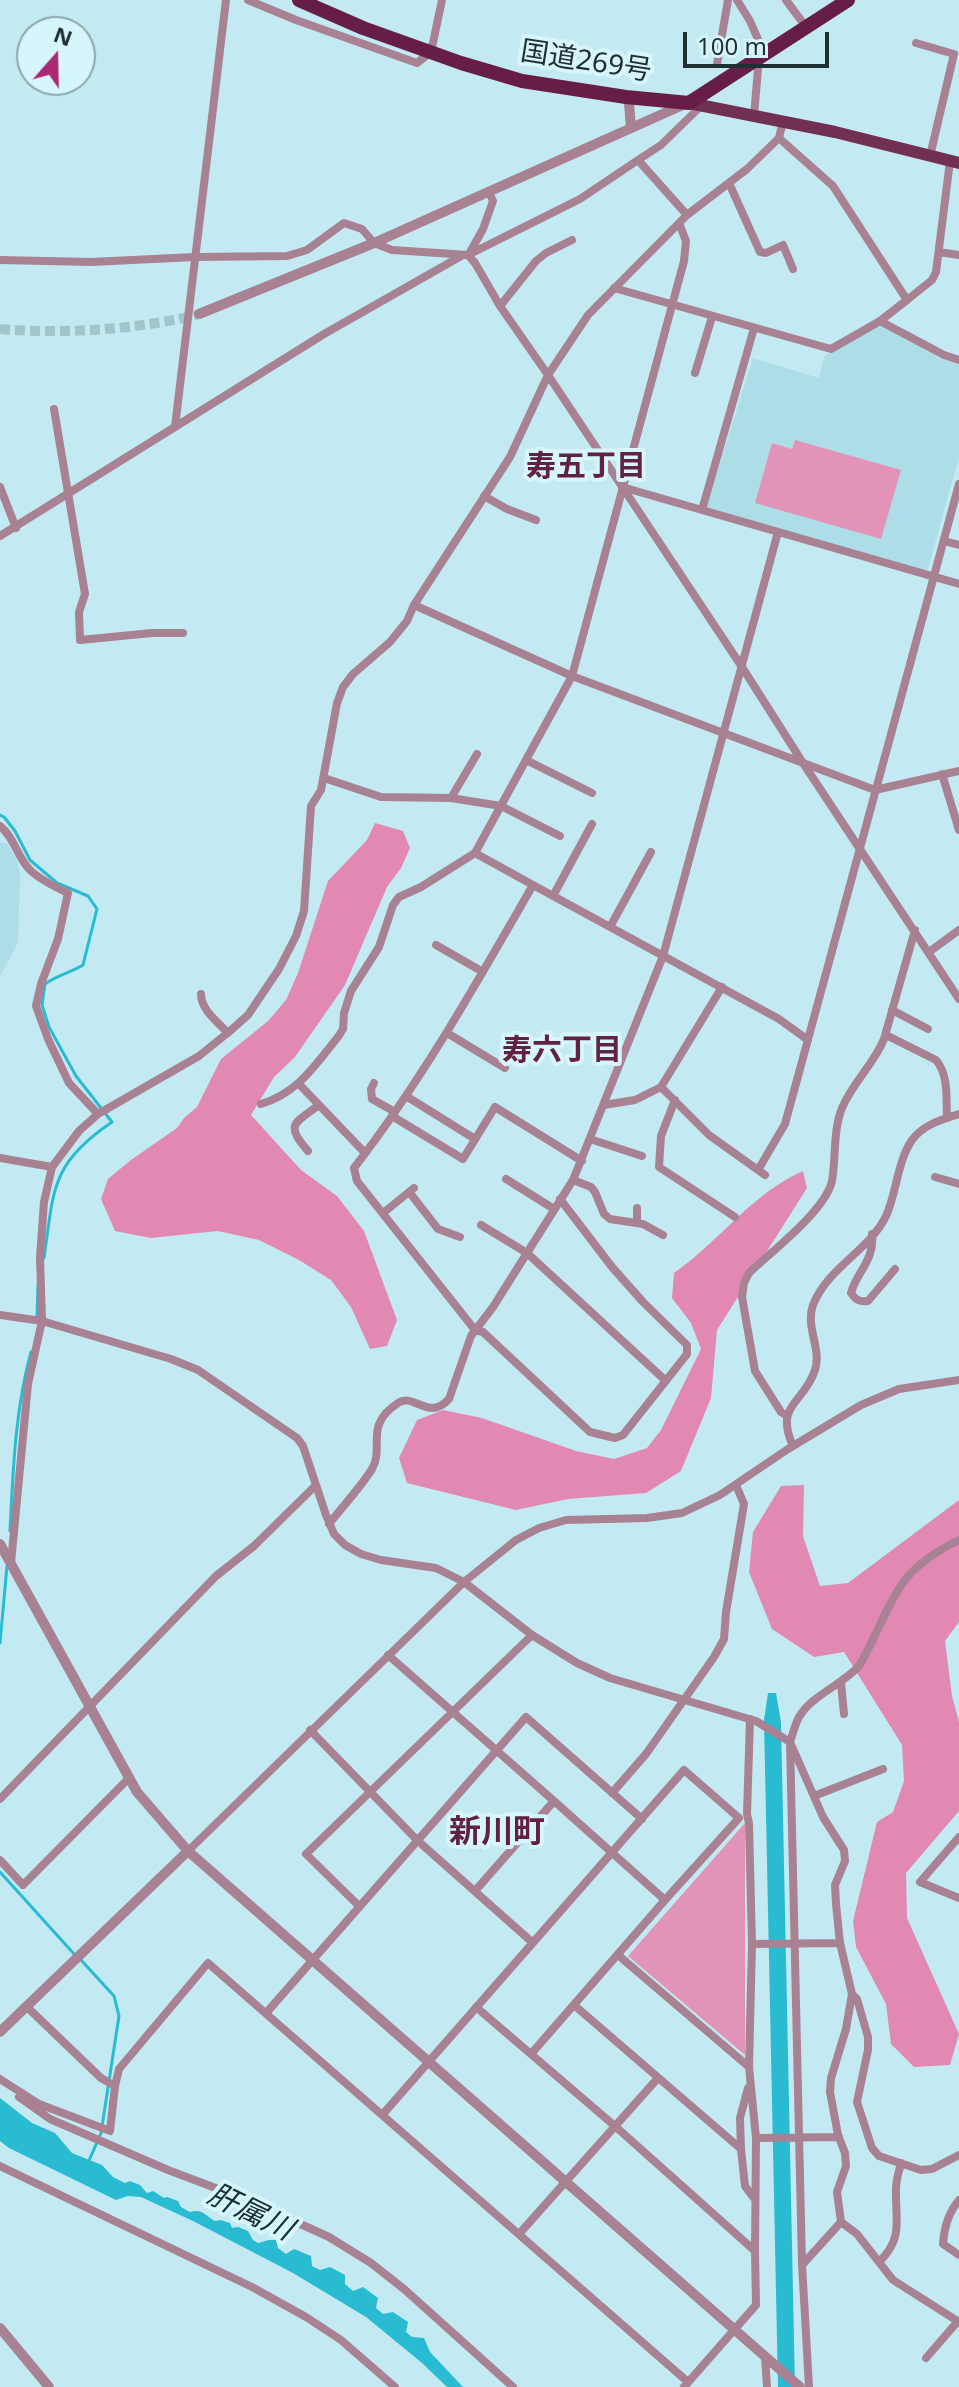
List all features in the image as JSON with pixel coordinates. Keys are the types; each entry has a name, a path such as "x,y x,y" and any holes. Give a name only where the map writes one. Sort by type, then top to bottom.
{"highway":[{"name":"国道269号","path":"299,0 363,28 522,81 695,104"},
{"path":"695,104 761,55 848,0"}],"main road":[{"path":"695,104 783,121 954,162"}],"street":[{"path":"175,427 226,0"},
{"path":"248,0 417,63 431,52 442,0"},
{"path":"717,64 728,0"},
{"path":"737,0 750,21 761,55 754,116"},
{"path":"786,0 806,27"},
{"path":"916,43 954,54 955,71 930,156"},
{"path":"626,97 631,128"},
{"path":"199,314 374,243 631,128 695,104"},
{"path":"0,536 324,334 466,255 580,199 661,145 695,104"},
{"path":"11,1563 28,1384 42,1321 40,1257 44,1202 52,1167 79,1131 98,1114 199,1056 248,1015 279,969 296,936 304,911 311,806 321,790 337,703 343,687 353,674 390,642 407,621 414,605 510,457 548,375 588,315 687,215 729,183 779,138 783,121"},
{"path":"779,138 833,186 907,300"},
{"path":"638,160 687,215"},
{"path":"614,288 831,349 880,321 932,280 954,162"},
{"path":"729,183 760,252 766,253 783,245 793,269"},
{"path":"466,255 483,229 493,201 489,192"},
{"path":"0,260 91,262 287,256 307,250 344,223 362,229 374,243 392,250 466,255 475,263 500,306 742,667 959,999"},
{"path":"261,1104 278,1099 299,1084 338,1037 343,1029 351,991 379,947 393,905 399,897 475,853 572,676 673,306 686,250 679,223"},
{"path":"500,306 536,261 572,240"},
{"path":"939,252 959,255"},
{"path":"695,373 712,317"},
{"path":"880,321 959,360"},
{"path":"702,510 754,328"},
{"path":"54,409 85,594 79,612 80,640 183,633"},
{"path":"661,1087 709,1135 762,1173 785,1124 944,541 955,516 959,484"},
{"path":"0,487 16,528"},
{"path":"622,487 959,584"},
{"path":"484,496 536,520"},
{"path":"329,1524 373,1467 376,1431 398,1402 430,1408 443,1405 449,1399 471,1336 493,1307 582,1161 663,956 778,532"},
{"path":"944,541 959,545"},
{"path":"414,605 572,676 875,790 959,771"},
{"path":"451,798 477,754"},
{"path":"526,760 592,793"},
{"path":"942,774 959,830"},
{"path":"324,778 381,797 451,798 501,806 560,836"},
{"path":"553,896 592,824"},
{"path":"0,826 30,869 54,887 68,893 58,939 36,1006 69,1083 98,1114"},
{"path":"610,927 651,852"},
{"path":"475,853 779,1019 808,1040"},
{"path":"533,885 447,1033 354,1168 357,1181 475,1330 483,1332 590,1432 615,1438 623,1435 687,1354 687,1345 612,1267 560,1199"},
{"path":"787,1416 781,1412 755,1371 742,1297 744,1283 749,1273 827,1196 840,1112 849,1093 879,1052 915,930"},
{"path":"929,952 959,930"},
{"path":"436,945 483,972"},
{"path":"604,1105 635,1100 661,1087 722,987"},
{"path":"201,994 205,1007 228,1033"},
{"path":"892,1010 928,1029"},
{"path":"447,1033 505,1068"},
{"path":"886,1035 936,1060 944,1076 947,1118"},
{"path":"374,1083 372,1099 463,1159 495,1107 582,1161"},
{"path":"299,1084 365,1153"},
{"path":"406,1096 475,1139"},
{"path":"675,1100 661,1136 659,1167 735,1217"},
{"path":"308,1151 295,1136 294,1128 296,1122 319,1105"},
{"path":"793,1446 786,1432 787,1416 815,1372 817,1362 809,1324 820,1290 886,1216 911,1141 923,1130 959,1114"},
{"path":"590,1139 642,1156"},
{"path":"0,1158 52,1167"},
{"path":"935,1177 959,1183"},
{"path":"506,1179 554,1209"},
{"path":"573,1180 591,1187 604,1214 610,1219 637,1223 663,1235"},
{"path":"383,1213 412,1191 438,1229 460,1237"},
{"path":"637,1208 637,1223"},
{"path":"481,1225 527,1253 666,1381"},
{"path":"872,1234 874,1247 853,1285 851,1293 855,1299 868,1301 895,1269"},
{"path":"0,1315 42,1321 171,1359 198,1370 297,1438 303,1446 329,1524 345,1545 381,1560 436,1568 464,1582 532,1635 577,1663 610,1678 753,1720 788,1740 823,1817 844,1850 845,1861 835,1885 840,1943 852,1994 830,2092 845,2153 846,2166 837,2192 841,2222 857,2234 893,2280 959,2321 926,2358"},
{"path":"0,2032 464,1582 516,1540 539,1528 566,1520 647,1518 682,1513 720,1495 861,1405 899,1389 959,1380"},
{"path":"0,1799 216,1576 254,1546 316,1485"},
{"path":"612,1793 646,1754 724,1639 744,1504 736,1485"},
{"path":"809,2387 802,2264 788,1740 807,1707 859,1666 900,1585 944,1547 959,1540"},
{"path":"0,1544 137,1792 188,1851 800,2387"},
{"path":"359,1906 306,1854 532,1635"},
{"path":"388,1655 665,1900"},
{"path":"841,1683 844,1714"},
{"path":"267,2012 526,1717 642,1819"},
{"path":"531,2054 743,1816 753,1720"},
{"path":"310,1730 418,1841 532,1942"},
{"path":"814,1796 883,1769"},
{"path":"4,2082 39,2104 110,2131 113,2085 119,2069 208,1963 519,2234 686,2385 756,2305 754,2199 760,2138 749,2067 752,1944 749,1823 684,1770 383,2114"},
{"path":"0,1860 23,1885 129,1778"},
{"path":"475,1891 554,1801"},
{"path":"959,1837 954,1850 920,1882 959,1898"},
{"path":"752,1944 840,1943"},
{"path":"618,1955 749,2067"},
{"path":"852,1994 857,1999 868,2037 857,2102 872,2148 879,2156 921,2170 932,2169 959,2155"},
{"path":"574,2005 741,2149"},
{"path":"26,2006 113,2085"},
{"path":"476,2007 755,2251"},
{"path":"519,2234 658,2078"},
{"path":"750,2080 740,2118 741,2149 745,2186 754,2199"},
{"path":"4,2082 26,2104 50,2119 329,2237 371,2263 404,2289 513,2387"},
{"path":"760,2138 839,2137"},
{"path":"879,2262 889,2253 897,2234 896,2187 901,2163"},
{"path":"0,2166 252,2287 306,2317 341,2340 395,2387"},
{"path":"959,2200 944,2228 943,2244 959,2255"},
{"path":"802,2264 841,2222"},
{"path":"0,2328 49,2387"},
{"path":"766,2356 767,2387"}],"shaded area":[{"path":"876,326 885,326 939,358 959,365 959,457 927,572 706,508 753,358 819,378 824,356"},
{"path":"795,440 901,470 881,539 755,503 772,443 792,449"},
{"path":"375,823 403,831 410,848 401,868 387,887 345,985 295,1057 274,1077 251,1115 301,1170 337,1196 364,1231 397,1320 387,1346 370,1349 351,1307 331,1280 299,1260 259,1240 218,1231 151,1238 115,1231 101,1199 108,1179 177,1128 197,1107 221,1059 268,1021 286,1000 328,881 367,840"},
{"path":"0,842 7,843 17,861 20,875 18,943 0,976"},
{"path":"803,1171 807,1188 717,1330 711,1398 681,1471 646,1493 568,1499 516,1510 407,1483 399,1458 417,1420 443,1410 482,1418 576,1451 614,1459 647,1448 661,1430 701,1349 691,1323 672,1298 674,1273 768,1192"},
{"path":"804,1485 803,1536 820,1586 848,1583 959,1500 959,1622 945,1641 952,1696 959,1722 959,1811 906,1873 907,1918 959,2034 950,2065 914,2067 891,2044 886,2004 856,1947 853,1921 877,1822 893,1812 904,1781 902,1745 844,1652 814,1657 772,1629 749,1572 753,1532 781,1486"},
{"path":"745,1823 745,2055 628,1956"}],"water":[{"path":"768,1693 776,1693 781,1722 795,2387 778,2387 764,1720"},
{"path":"0,2098 32,2123 55,2133 72,2153 102,2165 113,2177 140,2185 147,2193 153,2191 164,2198 178,2201 190,2212 201,2212 215,2221 230,2223 232,2228 248,2231 258,2243 276,2240 278,2248 286,2254 294,2249 311,2256 312,2266 320,2270 330,2267 345,2275 345,2284 353,2291 363,2287 378,2298 376,2308 383,2314 393,2312 408,2322 406,2332 412,2337 424,2338 430,2352 463,2387 447,2387 366,2317 293,2273 141,2197 128,2196 116,2200 9,2148 0,2141"}],"waterway":[{"path":"0,815 15,831 30,860 57,883 88,896 97,909 83,965 45,984 42,1005 49,1027 76,1076 112,1122 77,1151 58,1180 44,1258"},
{"path":"37,1317 38,1285"},
{"path":"10,1531 18,1418 31,1352"},
{"path":"0,1643 7,1566"},
{"path":"0,1872 75,1955"},
{"path":"81,1960 114,1996 119,2016 101,2133 88,2163"}],"tunnel":[{"path":"0,329 99,330 197,315"}],"district":[{"name":"寿五丁目","path":"586,467"},
{"name":"寿六丁目","path":"562,1051"},
{"name":"新川町","path":"497,1833"}],"water label":[{"name":"肝属川","path":"250,2213"}]}
